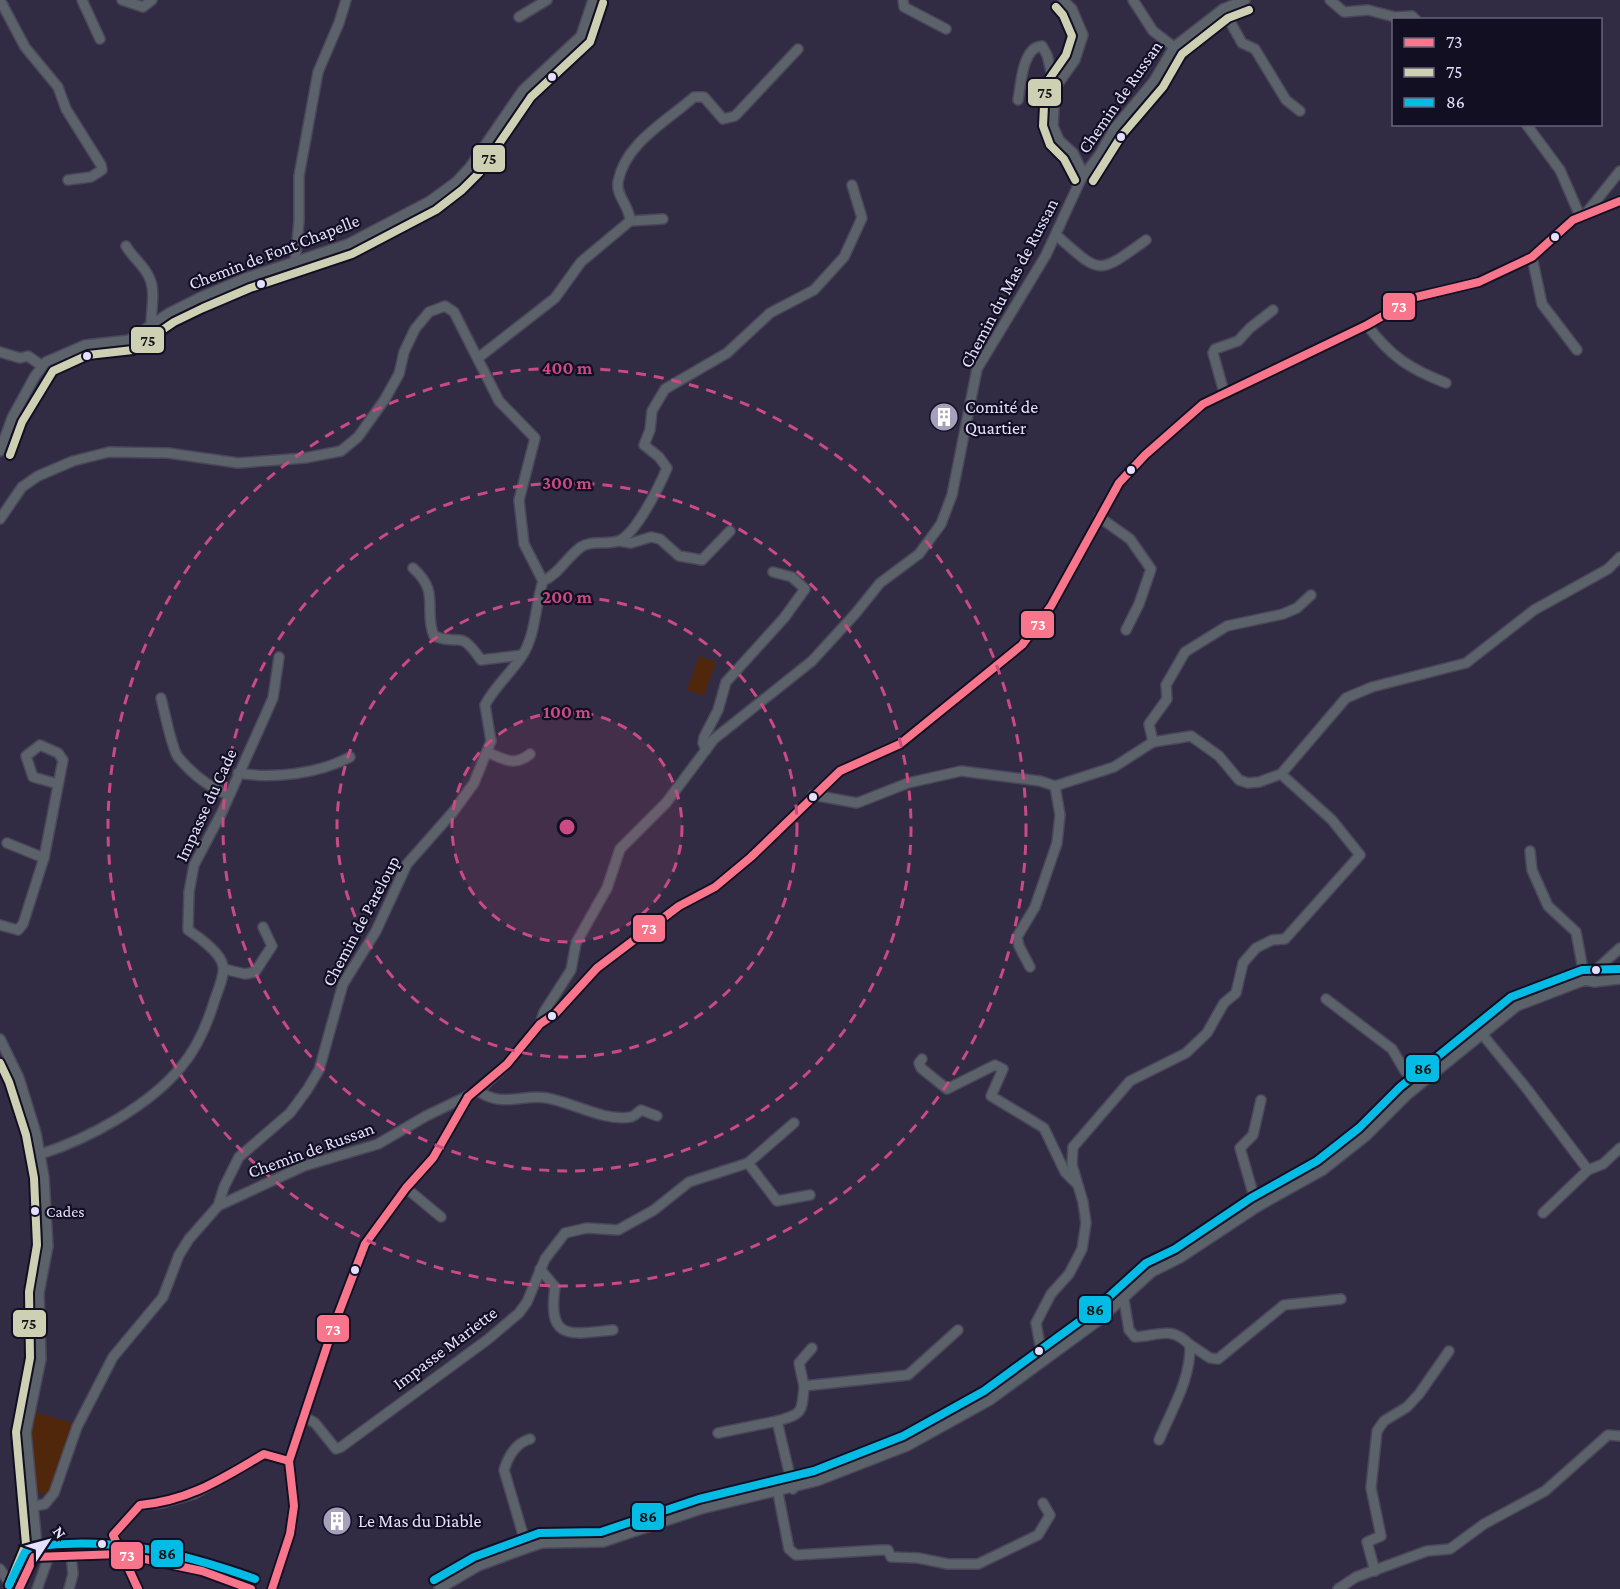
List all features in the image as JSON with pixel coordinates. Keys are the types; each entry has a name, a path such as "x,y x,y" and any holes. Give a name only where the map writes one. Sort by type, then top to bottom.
{"street":[{"path":"0,0 25,47 58,87 66,109 101,165 102,170 91,177 68,180"},
{"path":"82,0 100,39"},
{"path":"122,0 143,7 152,0"},
{"path":"295,262 299,221 299,176 318,72 339,23 346,0"},
{"path":"519,17 547,0"},
{"name":"Chemin de Font Chapelle","path":"42,366 76,348 129,340 199,298 246,278 348,244 416,209 456,182 470,167 523,90 581,36 593,0"},
{"path":"903,0 904,7 946,29"},
{"path":"1055,88 1075,60 1083,35 1072,9 1064,0"},
{"path":"1133,0 1153,31 1174,47"},
{"name":"Chemin de Russan","path":"1084,176 1114,129 1154,81 1174,47 1223,9 1245,0"},
{"path":"1330,0 1344,12 1368,10 1414,18"},
{"path":"1223,9 1242,43 1255,49 1286,100 1300,111"},
{"path":"1018,100 1030,50 1036,46 1042,46 1047,55 1055,88 1053,126 1059,141 1073,153 1084,176"},
{"path":"630,220 630,212 619,194 618,182 633,150 644,137 694,97 704,97 723,119 735,116 798,49"},
{"path":"1527,126 1560,170 1584,214"},
{"path":"540,1024 555,1014 597,969 679,906 716,887 751,857 840,771 900,744 1022,645 1051,606 1119,483 1145,455 1203,404 1367,325 1416,297 1479,282 1532,257 1584,214 1620,171"},
{"name":"Chemin du Mas de Russan","path":"478,1091 507,1064 540,1024 544,1012 571,970 576,943 608,888 620,849 666,802 714,739 812,661 880,583 919,554 940,524 952,495 977,369 1046,255 1084,176"},
{"path":"619,541 631,533 661,485 667,468 659,456 644,445 650,430 652,411 665,389 728,352 770,313 814,290 844,257 862,218 852,185"},
{"path":"1584,214 1600,211 1620,201"},
{"path":"478,358 555,298 581,262 630,220 663,219"},
{"path":"1056,235 1091,266 1102,267 1146,240"},
{"path":"126,246 132,258 149,276 152,289 151,325"},
{"path":"1532,257 1542,304 1577,350"},
{"path":"0,519 22,487 38,476 73,461 109,452 168,453 238,463 305,458 341,451 358,437 385,399 399,374 404,352 415,329 429,312 446,306 454,312 499,401 535,438 519,500 525,544 543,581 551,577 585,544 619,541 631,543 651,537 660,539 679,556 702,560 730,531"},
{"path":"1224,392 1213,353 1215,350 1238,341 1273,310"},
{"path":"1367,325 1400,361 1414,371 1446,383"},
{"path":"0,352 20,358 28,356 42,366 12,418 0,451"},
{"path":"1099,517 1130,538 1151,569 1139,604 1126,630"},
{"path":"813,795 857,803 908,783 961,771 1040,781 1055,786 1114,766 1153,742 1191,736 1204,743 1239,780 1248,783 1281,774 1346,698 1372,687 1466,663 1534,610 1608,569 1620,557"},
{"path":"413,568 420,574 432,598 431,627 434,636 442,639 458,638 470,644 482,660 522,655"},
{"path":"706,750 703,743 704,736 718,710 726,682 784,618 805,589 792,577 773,572"},
{"name":"Chemin de Pareloup","path":"218,1206 224,1187 239,1157 290,1113 320,1070 343,984 376,931 407,864 453,812 474,783 491,741 486,705 491,694 522,655 531,634 536,602 543,581"},
{"path":"1153,742 1149,724 1167,699 1166,685 1185,651 1227,626 1283,614 1297,608 1311,595"},
{"name":"Impasse du Cade","path":"224,969 219,957 188,930 187,921 194,865 273,698 279,657"},
{"path":"161,698 177,756 191,768 199,780 229,795"},
{"path":"0,925 18,930 23,924 44,858 58,784 62,756 40,745 26,756 25,760 36,779 58,784"},
{"path":"487,752 514,762 521,762 530,754"},
{"path":"238,773 253,776 320,769 350,757"},
{"path":"1046,1357 1040,1345 1036,1323 1051,1294 1069,1274 1082,1250 1086,1223 1072,1165 1073,1147 1117,1093 1139,1075 1186,1053 1207,1033 1224,1003 1236,993 1244,963 1250,956 1272,940 1285,939 1360,855 1332,820 1281,774"},
{"path":"1030,967 1017,937 1035,907 1057,843 1060,815 1055,786"},
{"path":"7,843 44,858"},
{"path":"1530,851 1532,870 1548,906 1576,932 1585,980"},
{"path":"41,1154 111,1123 161,1087 180,1068 195,1048 208,1022 224,969 245,974 255,972 272,946 263,927"},
{"path":"439,1589 478,1566 542,1543 603,1542 701,1509 793,1489 861,1466 907,1446 990,1400 1124,1300 1152,1272 1180,1258 1257,1207 1323,1170 1366,1136 1419,1085 1517,1006 1585,980 1620,948"},
{"path":"1585,980 1594,982 1620,979"},
{"path":"1326,999 1392,1049 1405,1071 1419,1085"},
{"path":"1482,1034 1588,1170"},
{"path":"0,1039 4,1057 26,1095 41,1154 46,1226 42,1257 34,1273 39,1293 41,1359 26,1432 35,1506 37,1546 19,1589"},
{"path":"922,1059 919,1063 921,1068 946,1089 994,1065 1003,1069 991,1096 1044,1128 1065,1172 1078,1185"},
{"path":"478,1091 505,1101 534,1097 548,1098 617,1117 631,1118 641,1110 657,1116"},
{"name":"Chemin de Russan","path":"35,1506 45,1504 54,1493 77,1427 113,1357 163,1298 179,1255 189,1239 218,1206 304,1166 378,1144 426,1116 478,1091"},
{"path":"272,1589 290,1534 294,1506 289,1461 365,1244 406,1188 433,1158 468,1097"},
{"path":"1257,1207 1240,1148 1253,1135 1261,1100"},
{"name":"Impasse Mariette","path":"303,1416 315,1423 336,1449 341,1447 487,1340 519,1312 528,1302 540,1269 565,1233 587,1228 618,1230 654,1210 689,1182 748,1163 794,1123"},
{"path":"1543,1213 1588,1170 1603,1164 1620,1148"},
{"path":"748,1163 777,1201 810,1195"},
{"path":"406,1188 441,1217"},
{"path":"540,1269 555,1287 552,1306 561,1330 568,1334 613,1330"},
{"path":"1124,1300 1129,1330 1135,1336 1166,1331 1182,1336 1189,1344 1210,1358 1218,1359 1284,1305 1341,1299"},
{"path":"804,1386 908,1375 958,1330"},
{"path":"1159,1440 1191,1363 1189,1344"},
{"path":"718,1433 797,1415 803,1408 804,1386 799,1363 812,1348"},
{"path":"1375,1571 1367,1542 1381,1536 1371,1488 1377,1431 1384,1421 1407,1407 1419,1394 1449,1351"},
{"path":"777,1421 793,1489"},
{"path":"1338,1589 1356,1577 1427,1551 1450,1550 1484,1524 1545,1491 1608,1435 1620,1436"},
{"path":"527,1548 504,1470 507,1461 519,1444 530,1439"},
{"path":"138,1589 113,1535 140,1504 162,1503 194,1494 264,1454 289,1461"},
{"path":"778,1493 789,1549 796,1555 888,1550 891,1557 918,1558 948,1564 978,1564 1038,1535 1050,1515 1043,1503"},
{"path":"69,1589 73,1574 71,1554"},
{"path":"34,1557 121,1554 202,1571 250,1589"},
{"path":"41,1587 49,1556"},
{"path":"0,1569 13,1589"}],"shaded area":[{"path":"699,656 716,662 704,696 687,690"},
{"path":"34,1412 73,1423 50,1494 36,1493 28,1438"}],"transit line":[{"name":"75","path":"10,455 22,422 53,371 88,355 133,350 174,322 203,308 250,288 352,254 436,210 479,173 531,97 590,42 603,3"},
{"name":"75","path":"1056,7 1063,15 1072,36 1066,55 1045,85 1043,126 1050,145 1064,159 1075,180"},
{"name":"75","path":"1093,181 1122,135 1163,87 1182,54 1228,18 1249,10"},
{"name":"73","path":"468,1097 507,1064 540,1024 555,1014 597,968 679,906 715,887 751,857 840,771 900,744 1022,645 1051,606 1119,483 1145,455 1203,404 1367,325 1416,297 1479,282 1532,257 1573,220 1620,201"},
{"name":"86","path":"434,1580 474,1557 539,1533 601,1532 699,1499 814,1471 903,1436 984,1391 1091,1313 1146,1263 1175,1249 1251,1198 1317,1161 1359,1128 1400,1087 1511,997 1582,970 1619,969"},
{"name":"75","path":"0,1063 9,1082 26,1135 34,1178 37,1245 29,1292 30,1358 16,1432 26,1544 9,1585"},
{"name":"73","path":"272,1589 290,1534 294,1506 289,1461 333,1328 365,1244 406,1188 433,1158 468,1097"},
{"name":"73","path":"138,1589 113,1535 140,1505 175,1498 205,1487 264,1454 289,1461"},
{"name":"86","path":"9,1585 25,1552 31,1547 61,1544 117,1545 145,1549 200,1561 255,1579"},
{"name":"73","path":"19,1589 34,1557 121,1554 202,1571 251,1589"}],"place":[{"name":"Comité de Quartier","path":"944,417"},
{"name":"Cades","path":"35,1211"},
{"name":"Le Mas du Diable","path":"337,1521"}]}
